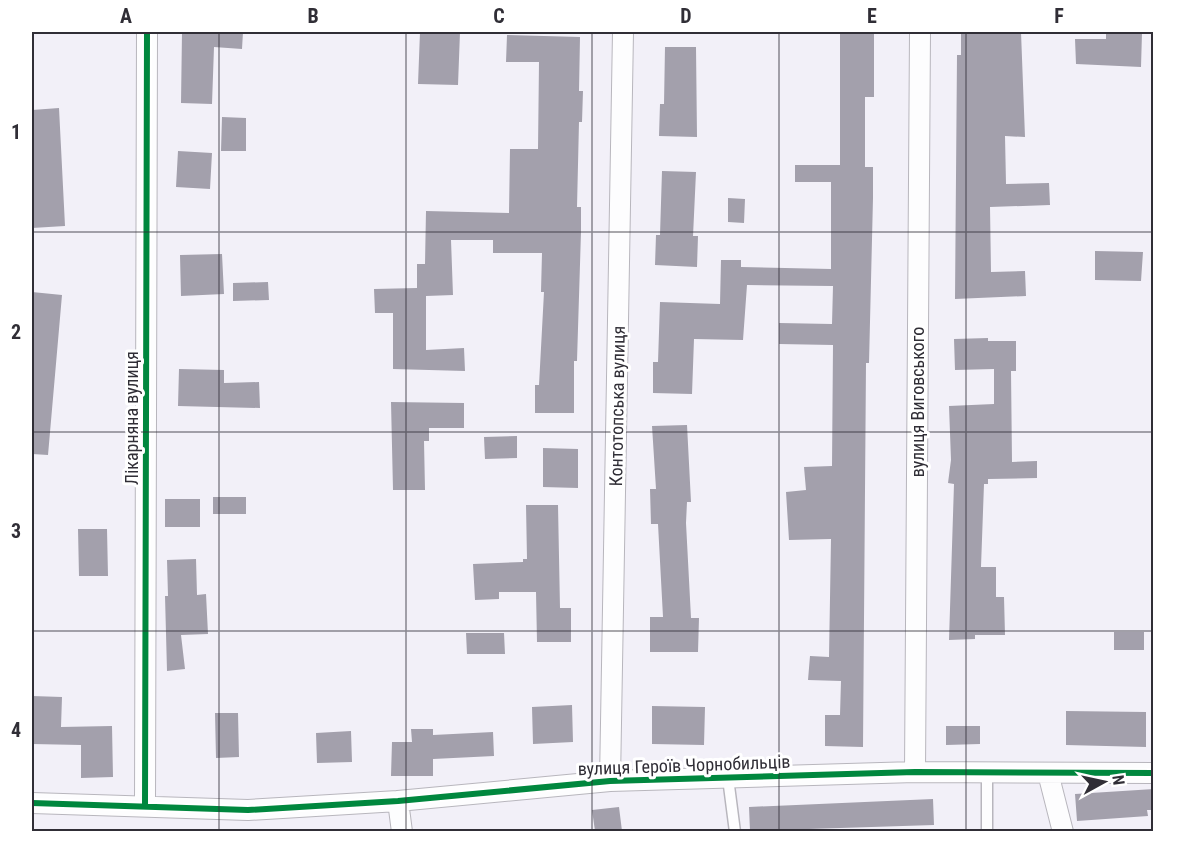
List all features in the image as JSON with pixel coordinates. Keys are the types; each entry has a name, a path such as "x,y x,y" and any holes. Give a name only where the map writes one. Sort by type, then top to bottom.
{"street":[{"name":"Лікарняна вулиця","path":"145,805 147,32"},
{"name":"Контотопська вулиця","path":"610,781 623,32"},
{"name":"вулиця Виговського","path":"915,772 920,32"},
{"name":"вулиця Героїв Чорнобильців","path":"32,803 248,810 398,801 610,781 915,772 1154,773"},
{"path":"1048,773 1063,831"},
{"path":"398,801 402,831"}],"lane":[{"path":"987,773 987,831"},
{"path":"728,778 735,831"}],"building":[{"path":"182,32 243,32 242,49 214,47 212,104 181,103"},
{"path":"420,32 460,32 458,85 418,84"},
{"path":"840,32 874,32 874,97 865,97 865,167 873,167 873,198 869,363 866,363 863,747 825,746 825,715 840,715 841,681 808,680 810,656 829,657 831,539 789,540 786,492 806,490 804,467 832,466 833,345 779,344 779,323 832,324 833,286 747,285 743,340 694,339 692,394 653,393 653,362 658,362 660,302 720,304 721,260 741,260 741,267 831,269 831,182 795,182 795,165 840,165"},
{"path":"961,32 1021,32 1025,137 1005,136 1006,184 1049,183 1050,205 990,207 991,272 1025,271 1026,296 955,299 957,55 961,55"},
{"path":"1106,32 1142,33 1141,67 1076,64 1075,39 1106,39"},
{"path":"507,35 580,37 579,91 583,91 582,122 579,122 577,207 581,207 581,232 577,361 574,361 574,413 535,413 535,385 539,385 544,292 541,292 542,253 493,253 493,240 451,240 453,295 426,296 426,350 464,348 465,371 393,369 393,313 375,313 374,289 417,288 417,264 425,264 426,211 509,213 510,149 538,149 539,62 506,62"},
{"path":"665,47 696,47 697,137 659,136 660,104 664,104"},
{"path":"59,108 65,226 32,228 32,110"},
{"path":"222,117 246,118 246,151 221,151"},
{"path":"178,151 212,153 210,189 176,187"},
{"path":"662,171 696,172 693,236 698,236 697,267 655,265 656,235 660,235"},
{"path":"728,198 745,199 744,223 728,222"},
{"path":"1095,251 1143,252 1141,281 1095,280"},
{"path":"222,254 224,294 181,296 180,255"},
{"path":"268,282 269,300 233,301 233,283"},
{"path":"32,292 62,295 48,455 32,454"},
{"path":"988,338 988,341 1016,341 1016,371 1011,371 1012,462 1037,461 1037,478 988,479 988,484 984,484 981,567 996,567 996,597 1004,597 1005,635 975,635 975,639 949,640 954,484 948,483 951,460 949,406 994,404 994,369 955,370 954,339"},
{"path":"179,369 224,370 224,383 259,382 260,408 178,406"},
{"path":"391,402 464,403 464,428 429,428 429,441 424,441 425,490 393,490"},
{"path":"687,425 691,502 687,502 686,523 691,618 699,618 698,652 650,652 650,617 663,617 658,524 651,524 650,489 656,489 652,426"},
{"path":"517,436 517,458 485,459 484,437"},
{"path":"543,448 578,449 578,488 543,487"},
{"path":"213,497 246,497 246,514 213,514"},
{"path":"165,499 200,499 200,527 165,527"},
{"path":"526,505 558,505 560,608 571,608 571,642 537,642 536,592 499,592 499,599 475,600 473,564 523,562 523,559 527,559"},
{"path":"78,529 107,529 108,576 79,576"},
{"path":"196,559 197,595 206,594 208,634 181,635 185,669 167,671 165,596 168,596 167,560"},
{"path":"1114,632 1144,632 1144,650 1114,650"},
{"path":"466,633 504,633 505,654 467,654"},
{"path":"32,696 62,697 61,727 112,726 113,777 81,778 81,745 32,744"},
{"path":"572,705 573,742 533,744 532,707"},
{"path":"652,706 705,707 704,745 652,744"},
{"path":"1066,711 1146,712 1146,747 1066,745"},
{"path":"215,713 238,713 239,757 216,758"},
{"path":"946,726 980,726 980,744 946,745"},
{"path":"411,729 433,729 433,735 493,732 494,756 433,759 433,776 391,776 392,742 412,742"},
{"path":"351,731 352,762 317,763 316,733"},
{"path":"1154,789 1154,810 1147,810 1148,816 1077,821 1075,794"},
{"path":"933,799 934,825 750,831 749,807"},
{"path":"619,807 622,831 595,831 592,810"}],"cycle path":[{"path":"145,805 147,32"},
{"path":"32,803 248,810 398,801 610,781 915,772 1154,773"}]}
